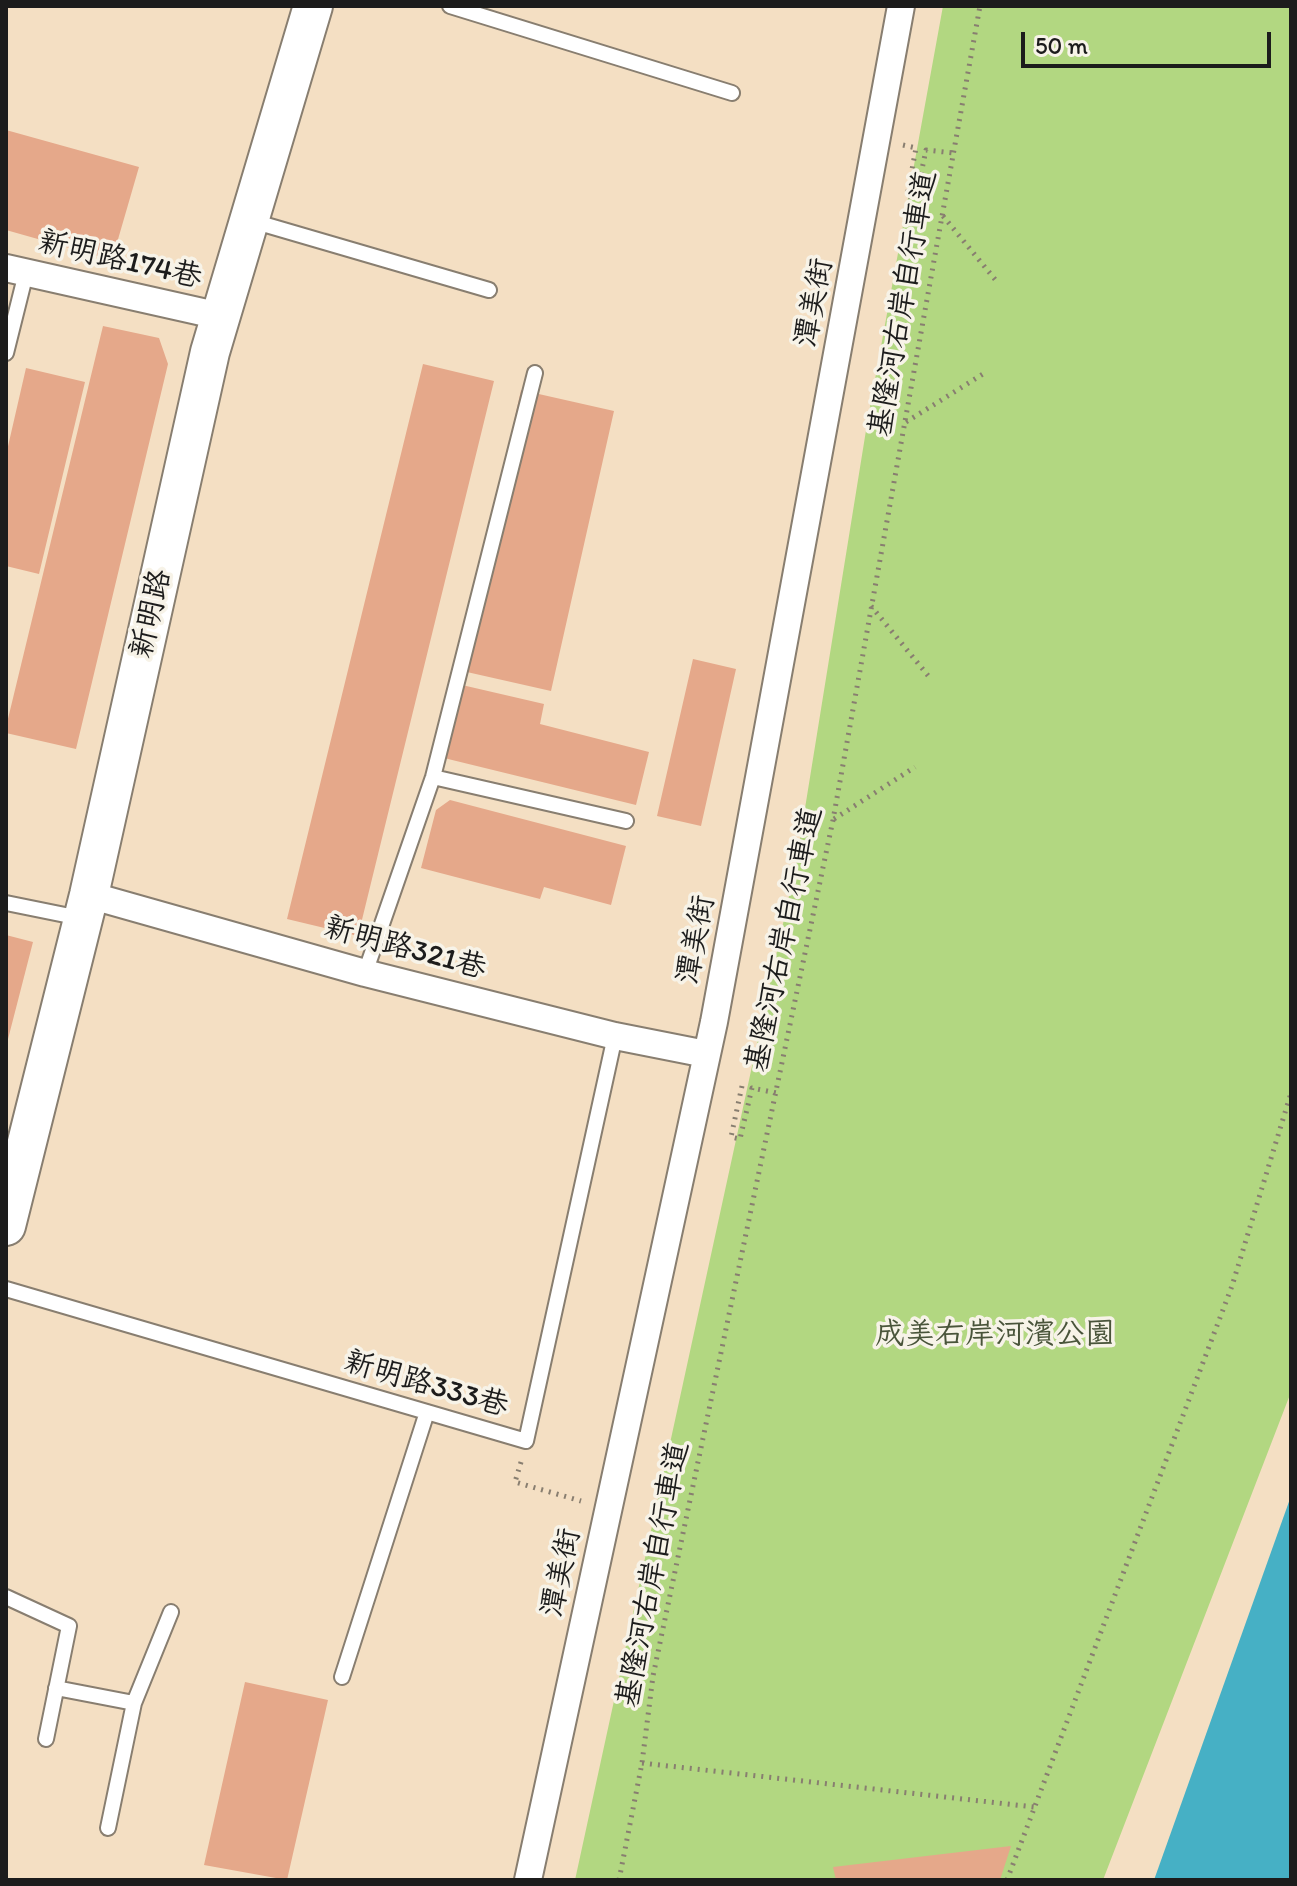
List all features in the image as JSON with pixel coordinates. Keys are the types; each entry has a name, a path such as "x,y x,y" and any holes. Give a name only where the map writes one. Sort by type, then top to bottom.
{"street":[{"name":"新明路","path":"6,1226 86,907 220,316 313,6"},
{"name":"潭美街","path":"528,1880 706,1054 901,6"},
{"name":"新明路174巷","path":"16,271 220,316"},
{"name":"新明路321巷","path":"86,907 615,1036 706,1054"}],"lane":[{"path":"450,6 732,93"},
{"path":"249,220 489,290"},
{"path":"6,353 16,271"},
{"path":"365,973 433,777 535,373"},
{"path":"433,777 626,821"},
{"path":"6,903 86,907"},
{"name":"新明路333巷","path":"6,1289 526,1441 615,1036"},
{"path":"342,1677 427,1412"},
{"path":"6,1597 69,1626 46,1739"},
{"path":"108,1828 134,1703 171,1612"},
{"path":"56,1688 134,1703"}],"path":[{"name":"基隆河右岸自行車道","path":"619,1880 642,1763 653,1676 833,820 980,6"},
{"path":"916,148 907,196 916,198 926,150 954,153"},
{"path":"943,215 998,283"},
{"path":"905,422 983,374"},
{"path":"871,606 930,678"},
{"path":"833,820 915,767"},
{"path":"735,1079 732,1092 742,1086 731,1137 740,1139 752,1088 777,1093"},
{"path":"1007,1880 1232,1286 1291,1093"},
{"path":"526,1441 515,1482 608,1509"},
{"path":"642,1763 1035,1807"}],"green space":[{"name":"成美右岸河濱公園","path":"943,6 1291,6 1291,1392 1103,1880 575,1880 796,864 868,418"}],"water":[{"path":"1291,1496 1291,1880 1154,1880"}],"building":[{"path":"6,130 139,167 112,260 6,230"},
{"path":"103,326 159,338 168,364 76,749 6,733 6,727"},
{"path":"423,364 494,381 358,936 287,919"},
{"path":"26,368 85,382 39,574 6,566 6,455"},
{"path":"521,390 614,411 551,691 458,670"},
{"path":"693,659 736,669 701,826 657,816"},
{"path":"462,685 544,704 540,724 649,752 636,805 444,758"},
{"path":"450,800 626,846 611,905 544,887 540,899 421,868 436,810"},
{"path":"6,935 33,942 7,1043 6,1043"},
{"path":"245,1682 328,1700 287,1880 204,1865"},
{"path":"1011,1846 1000,1880 836,1880 833,1867"}]}
